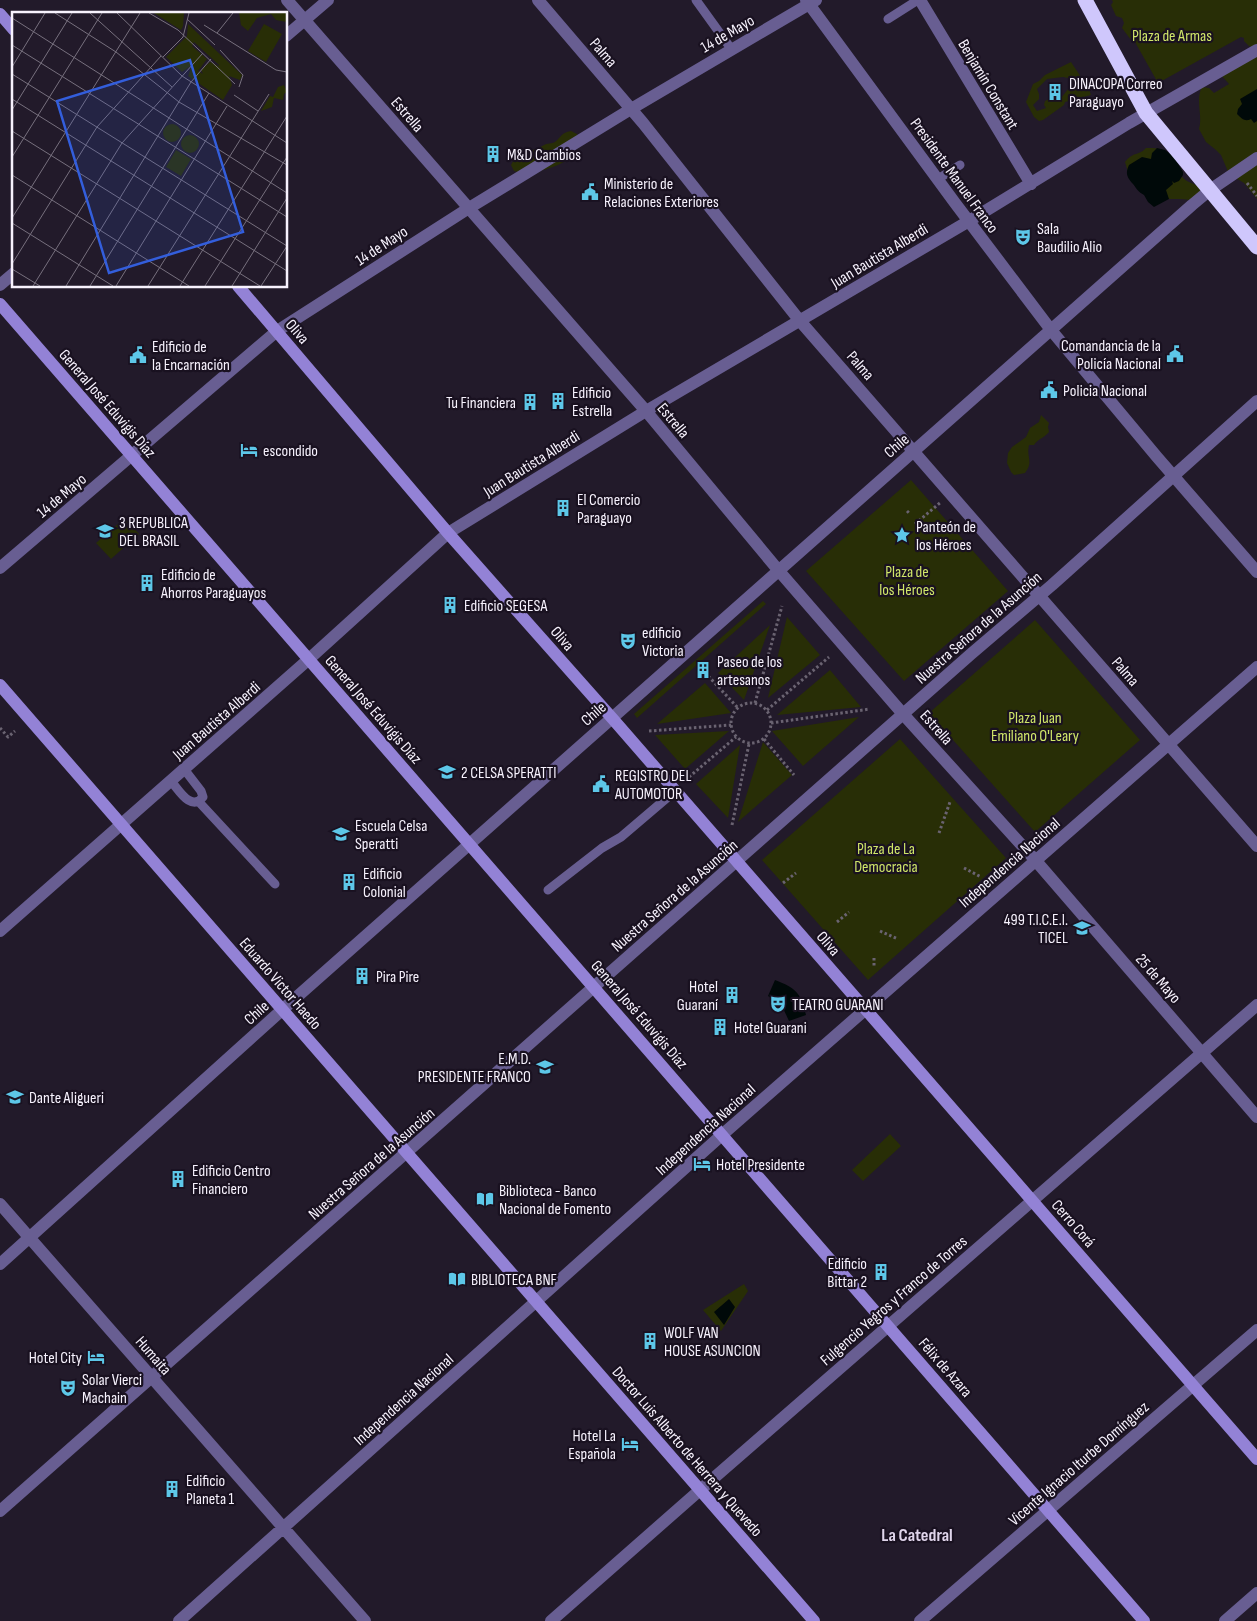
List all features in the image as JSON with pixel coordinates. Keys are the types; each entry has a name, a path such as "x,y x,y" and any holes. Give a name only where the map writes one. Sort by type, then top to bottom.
{"highway":[{"path":"1085,0 1146,113 1257,247"}],"street":[{"name":"Estrella","path":"287,0 646,411 779,571 903,714 1036,861"},
{"path":"288,34 328,0"},
{"name":"Palma","path":"538,0 631,109 800,320 1038,595 1171,742 1257,846"},
{"name":"Benjamín Constant","path":"919,0 1031,184"},
{"name":"14 de Mayo","path":"0,568 277,331 469,208 810,1"},
{"name":"Presidente Manuel Franco","path":"810,1 938,179 1051,330 1257,572"},
{"path":"0,14 12,28"},
{"name":"Juan Bautista Alberdi","path":"0,931 309,659 448,533 646,411 969,221 1146,113 1257,50"},
{"name":"Chile","path":"0,1264 282,1010 1210,190 1257,158"},
{"path":"0,284 12,275"},
{"name":"Oliva","path":"240,288 448,533 866,1009"},
{"name":"General José Eduvigis Díaz","path":"0,304 723,1134"},
{"name":"Nuestra Señora de la Asunción","path":"0,1512 1257,401"},
{"name":"Independencia Nacional","path":"178,1621 723,1134 1257,667"},
{"name":"Eduardo Victor Haedo","path":"0,685 536,1302"},
{"name":"25 de Mayo","path":"1036,861 1257,1117"},
{"name":"Fulgencio Yegros y Franco de Torres","path":"551,1621 1257,1005"},
{"name":"Cerro Corá","path":"866,1009 1257,1459"},
{"name":"Félix de Azara","path":"723,1134 1144,1621"},
{"name":"Humaita","path":"0,1204 365,1621"},
{"name":"Doctor Luis Alberto de Herrera y Quevedo","path":"536,1302 814,1621"},
{"name":"Vicente Ignacio Iturbe Domínguez","path":"920,1621 1257,1330"},
{"path":"1225,1621 1257,1593"}],"lane":[{"path":"696,0 732,50"},
{"path":"888,19 919,0"},
{"path":"938,179 960,165"},
{"path":"171,781 189,801 194,804 199,802 202,797 201,791 184,769"},
{"path":"548,890 602,848 621,837 675,791"},
{"path":"199,802 275,884"}],"path":[{"path":"1247,183 1257,196"},
{"path":"914,524 936,507"},
{"path":"754,703 782,606"},
{"path":"767,710 829,657"},
{"path":"698,665 738,708"},
{"path":"747,703 754,703 761,705 767,710 771,723 768,734 764,739 749,744 736,737 731,725 732,716 738,708 747,703"},
{"path":"771,723 870,709"},
{"path":"649,731 731,725"},
{"path":"0,728 8,737 15,731"},
{"path":"690,777 736,737"},
{"path":"764,739 794,775"},
{"path":"732,826 749,744"},
{"path":"939,833 950,802"},
{"path":"964,868 981,877"},
{"path":"783,883 796,872"},
{"path":"837,922 849,912"},
{"path":"880,931 898,938"},
{"path":"874,958 874,967"}],"green space":[{"name":"Plaza de Armas","path":"1112,0 1257,0 1257,49 1249,46 1244,41 1244,38 1241,37 1158,83 1135,42 1131,40 1122,28 1124,23 1122,18 1116,16 1111,5"},
{"path":"1257,53 1257,199 1244,183 1229,174 1221,155 1206,142 1199,129 1199,97 1202,87 1209,88 1214,93 1229,84 1221,75"},
{"path":"1071,62 1091,95 1065,102 1064,105 1039,121 1034,117 1026,102 1033,84 1045,75","holes":["1063,77 1073,79 1073,85 1061,98 1051,98 1045,101 1044,105 1046,108 1037,111 1033,105 1039,99 1037,89 1047,79"]},
{"path":"571,131 577,134 579,141 568,159 557,166 538,171 514,171 511,165 517,157 545,144 554,143 563,134"},
{"path":"1146,148 1157,148 1169,154 1183,178 1198,186 1202,191 1190,200 1163,198 1128,172 1125,162 1131,156"},
{"path":"1041,415 1049,423 1049,432 1034,445 1029,445 1028,469 1025,473 1014,475 1007,463 1008,453 1012,447 1026,437 1030,428 1039,422"},
{"name":"Plaza de los Héroes","path":"911,480 1008,591 904,681 806,571"},
{"path":"125,518 139,534 111,559 96,543"},
{"path":"763,601 766,604 637,718 634,714"},
{"path":"787,617 820,655 768,698"},
{"name":"Plaza Juan Emiliano O'Leary","path":"1035,620 1140,740 1035,832 929,713"},
{"path":"770,625 744,700 718,673"},
{"path":"830,670 861,707 777,715"},
{"path":"705,683 731,713 657,724"},
{"path":"859,717 803,766 772,731"},
{"path":"729,731 685,769 655,735"},
{"name":"Plaza de La Democracia","path":"900,739 1006,858 868,980 762,860"},
{"path":"763,742 792,775 738,822"},
{"path":"740,745 728,818 696,784"},
{"path":"890,1134 901,1146 863,1181 852,1170"},
{"path":"744,1284 748,1291 721,1331 703,1310"}],"shaded area":[{"path":"1257,89 1257,121 1254,123 1251,119 1244,120 1237,114 1242,104 1240,99"},
{"path":"1157,148 1165,150 1174,157 1183,175 1179,181 1174,183 1172,181 1173,184 1166,190 1169,199 1154,207 1129,179 1127,171 1129,165 1142,157 1151,159 1152,153"},
{"path":"775,980 793,989 800,996 806,1015 789,1021 782,1006 768,996"},
{"path":"729,1299 735,1307 724,1325 714,1312"}],"place":[{"name":"DINACOPA Correo Paraguayo","path":"1055,92"},
{"name":"M&D Cambios","path":"493,154"},
{"name":"Ministerio de Relaciones Exteriores","path":"590,192"},
{"name":"Sala Baudilio Alio","path":"1023,237"},
{"name":"Comandancia de la Policía Nacional","path":"1175,354"},
{"name":"Edificio de la Encarnación","path":"138,355"},
{"name":"Policia Nacional","path":"1049,390"},
{"name":"Edificio Estrella","path":"558,401"},
{"name":"Tu Financiera","path":"530,402"},
{"name":"escondido","path":"249,450"},
{"name":"El Comercio Paraguayo","path":"563,508"},
{"name":"3 REPUBLICA DEL BRASIL","path":"105,531"},
{"name":"Panteón de los Héroes","path":"902,535"},
{"name":"Edificio de Ahorros Paraguayos","path":"147,583"},
{"name":"Edificio SEGESA","path":"450,605"},
{"name":"edificio Victoria","path":"628,641"},
{"name":"Paseo de los artesanos","path":"703,670"},
{"name":"2 CELSA SPERATTI","path":"447,772"},
{"name":"REGISTRO DEL AUTOMOTOR","path":"601,784"},
{"name":"Escuela Celsa Speratti","path":"341,834"},
{"name":"Edificio Colonial","path":"349,882"},
{"name":"499 T.I.C.E.I. TICEL","path":"1082,928"},
{"name":"Pira Pire","path":"362,976"},
{"name":"Hotel Guaraní","path":"732,995"},
{"name":"TEATRO GUARANI","path":"778,1004"},
{"name":"Hotel Guarani","path":"720,1027"},
{"name":"E.M.D. PRESIDENTE FRANCO","path":"545,1067"},
{"name":"Dante Aligueri","path":"15,1097"},
{"name":"Hotel Presidente","path":"702,1164"},
{"name":"Ediﬁcio Centro Financiero","path":"178,1179"},
{"name":"Biblioteca - Banco Nacional de Fomento","path":"485,1199"},
{"name":"Edificio Bittar 2","path":"881,1272"},
{"name":"BIBLIOTECA BNF","path":"457,1279"},
{"name":"WOLF VAN HOUSE ASUNCION","path":"650,1341"},
{"name":"Hotel City","path":"96,1357"},
{"name":"Solar Vierci Machain","path":"68,1388"},
{"name":"Hotel La Española","path":"630,1444"},
{"name":"Edificio Planeta 1","path":"172,1489"}],"district":[{"name":"La Catedral","path":"917,1535"}]}
